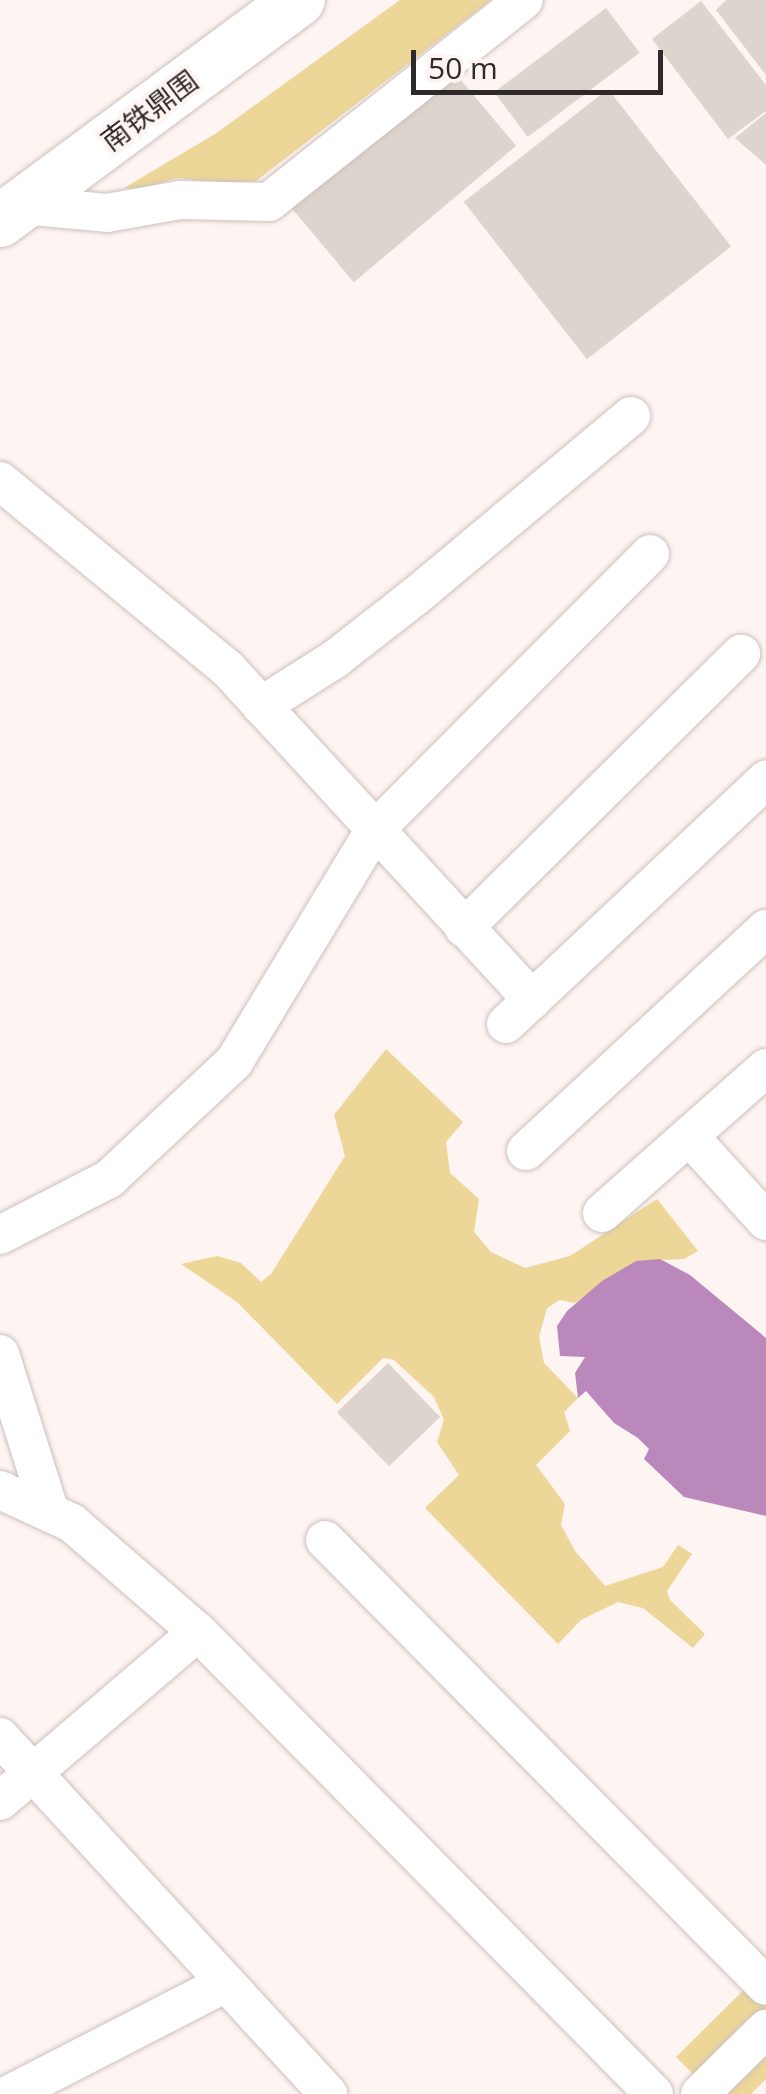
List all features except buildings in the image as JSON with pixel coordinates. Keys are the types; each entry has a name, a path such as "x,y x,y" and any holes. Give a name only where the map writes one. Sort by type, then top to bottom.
{"street":[{"name":"南铁鼎围","path":"11,214 299,0"},
{"path":"11,214 108,213 180,200 269,202 524,0"},
{"path":"261,706 363,638 630,416"},
{"path":"0,481 227,668 464,928 519,1012 766,780"},
{"path":"0,1235 109,1179 234,1062 374,831 650,554"},
{"path":"464,928 740,654"},
{"path":"526,1151 766,930"},
{"path":"602,1214 766,1068"},
{"path":"689,1136 766,1220"},
{"path":"0,1354 50,1512"},
{"path":"0,1490 72,1523 198,1632 654,2094"},
{"path":"325,1540 766,1986"},
{"path":"0,1801 198,1632"},
{"path":"0,1738 328,2094"},
{"path":"10,2094 226,1982"},
{"path":"700,2094 766,2029"}],"shaded area":[{"path":"400,0 491,0 256,181 231,184 178,178 138,189 124,188 215,134"},
{"path":"386,1049 463,1122 446,1142 450,1173 479,1199 474,1232 491,1252 525,1268 570,1256 657,1199 698,1251 684,1259 636,1261 575,1303 560,1300 547,1308 539,1337 544,1363 578,1398 564,1412 570,1431 536,1465 565,1504 561,1525 575,1551 605,1586 663,1567 678,1545 692,1554 667,1591 670,1600 705,1634 693,1648 643,1608 618,1602 581,1620 558,1644 425,1508 459,1475 437,1442 444,1420 434,1397 394,1360 383,1358 337,1404 237,1302 181,1264 217,1256 241,1263 261,1282 271,1274 345,1156 334,1115"},
{"path":"660,1259 690,1275 766,1338 766,1516 684,1497 644,1459 649,1449 638,1438 614,1423 586,1391 578,1398 575,1373 585,1357 560,1356 557,1326 567,1311 602,1281 636,1261"},
{"path":"766,1968 766,2079 751,2094 713,2094 676,2057"}]}
